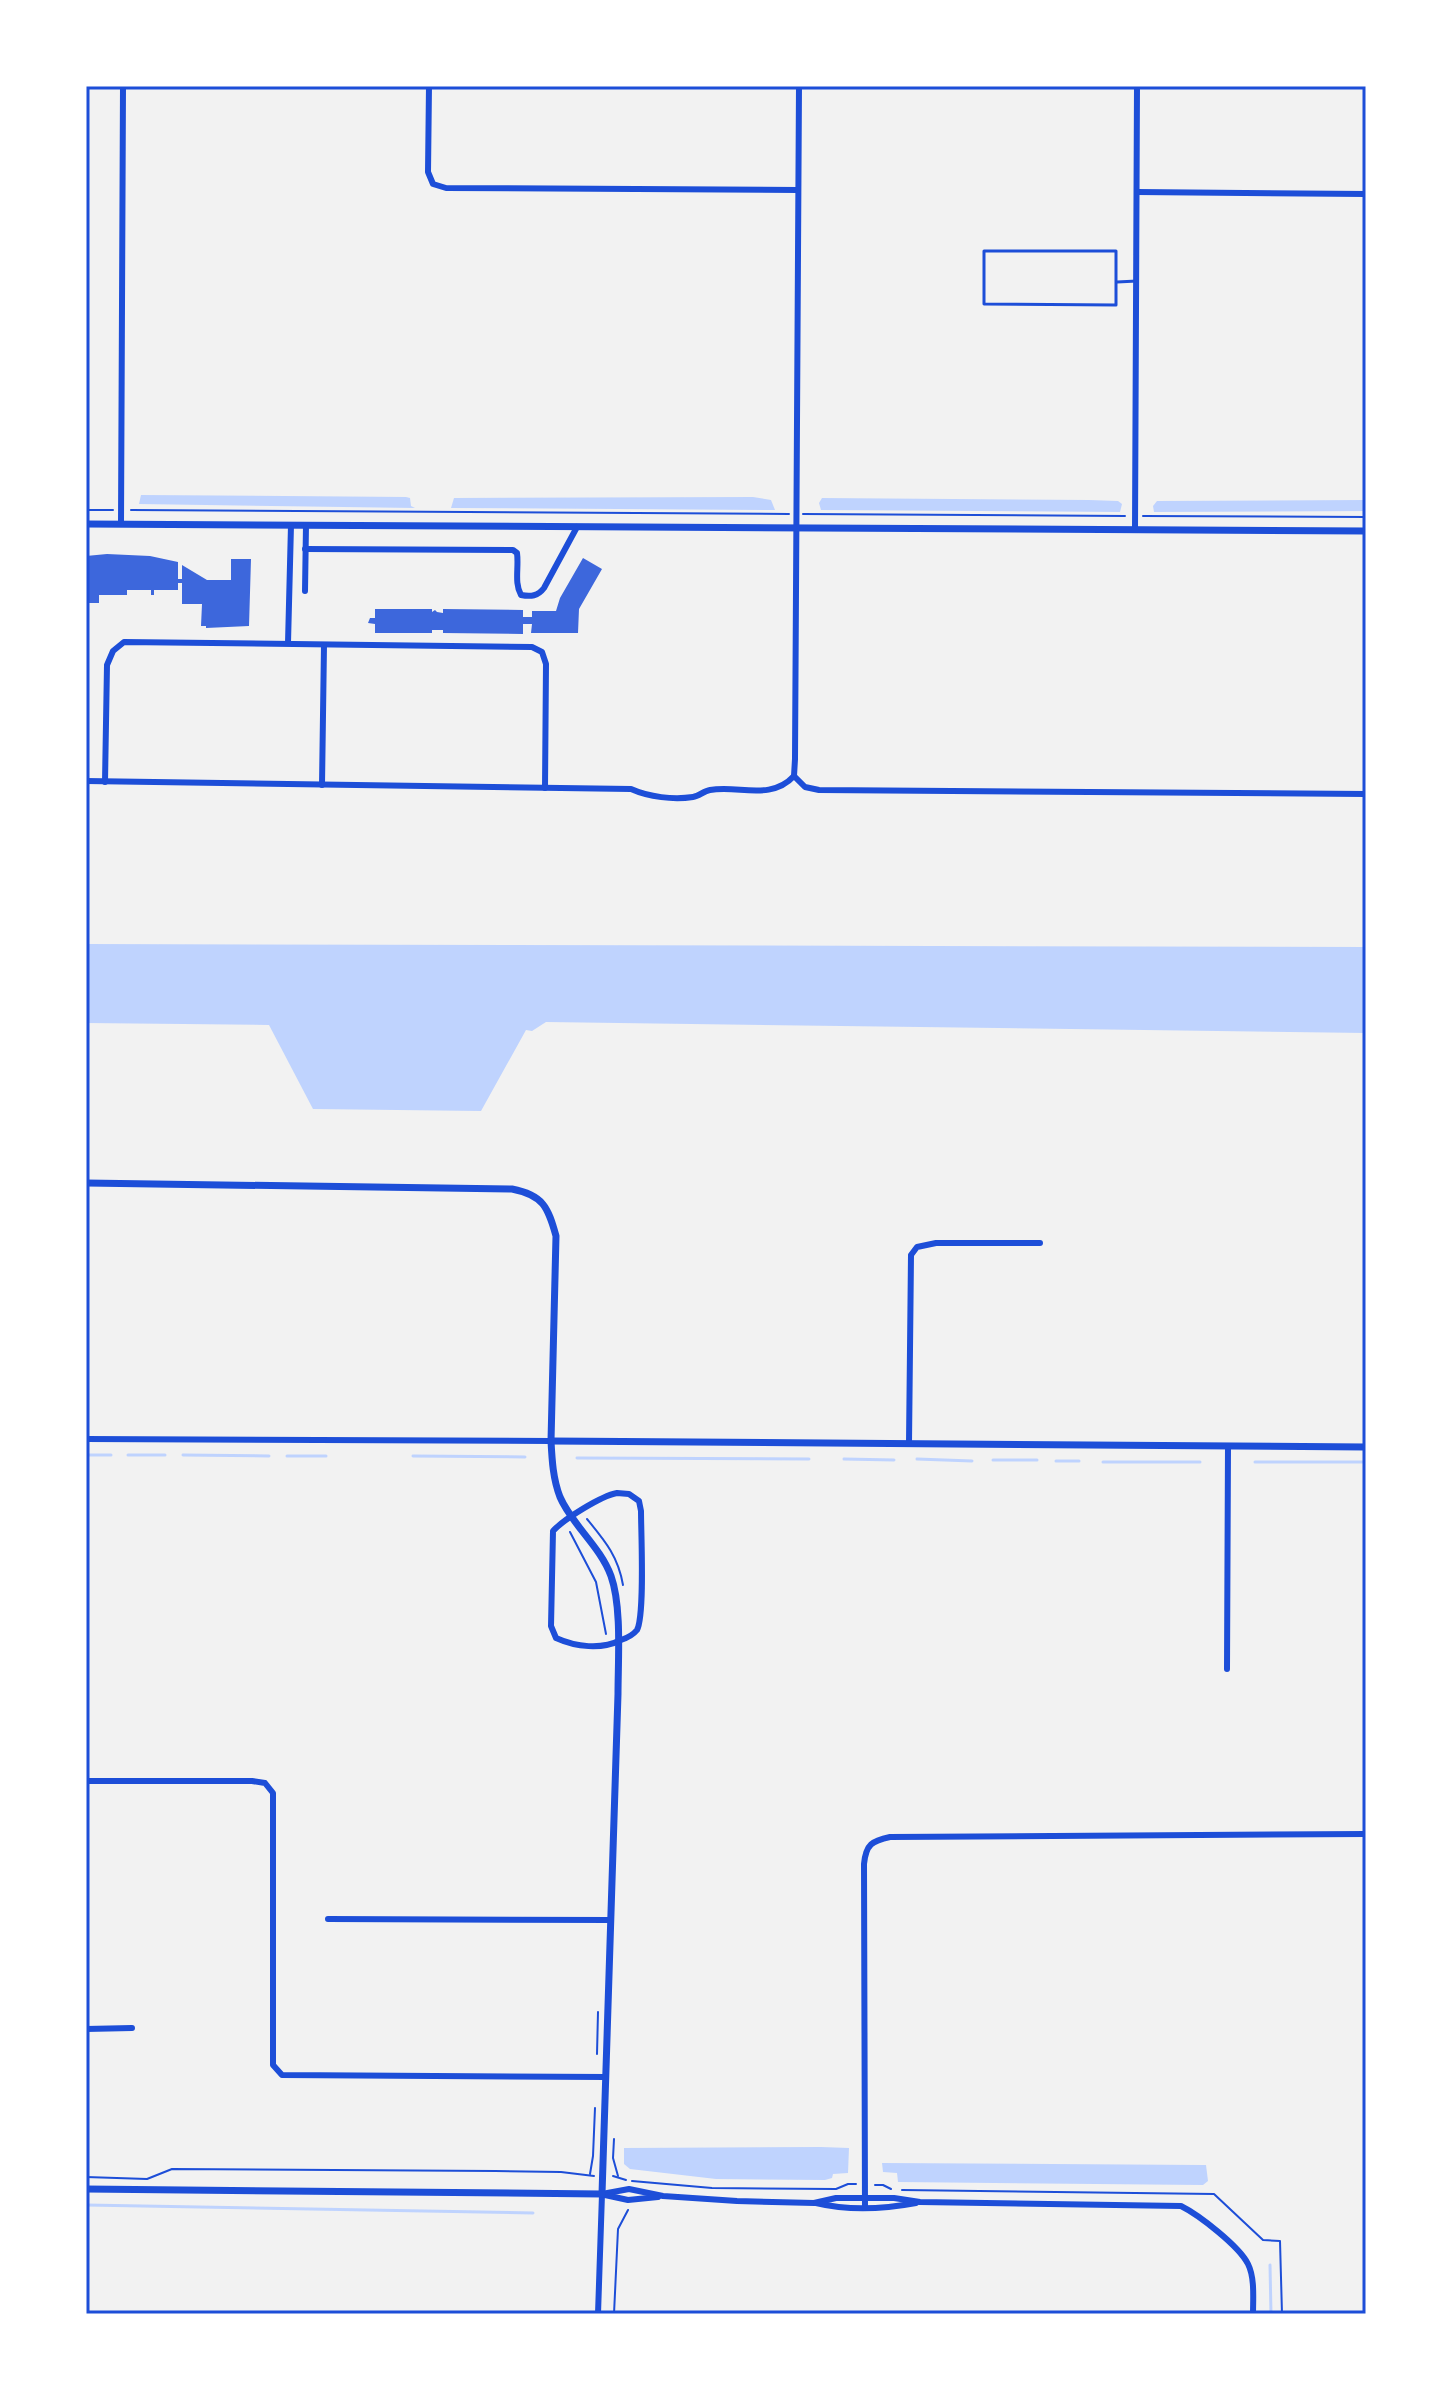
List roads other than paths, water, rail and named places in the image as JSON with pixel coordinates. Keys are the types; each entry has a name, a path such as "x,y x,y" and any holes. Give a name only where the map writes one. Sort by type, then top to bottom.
{"street":[{"path":"121,524 123,86"},
{"path":"429,86 428,172 433,184 446,188 798,190"},
{"path":"86,781 631,789 647,796 695,797 707,790 772,790 785,785 794,776 799,86"},
{"path":"1135,530 1137,86"},
{"path":"1137,192 1366,194"},
{"path":"86,524 1366,531"},
{"path":"288,643 291,525"},
{"path":"305,591 306,525"},
{"path":"305,549 513,550 518,558 519,592 533,596 541,593 577,527"},
{"path":"105,782 107,665 113,651 124,642 288,643 532,647 542,652 546,664 545,788"},
{"path":"322,785 324,645"},
{"path":"794,776 805,787 819,790 1366,794"},
{"path":"86,1183 512,1189 539,1198 550,1211 556,1236 552,1468 561,1497 610,1572 618,1642 598,2314"},
{"path":"909,1443 911,1255 917,1247 936,1243 1040,1243"},
{"path":"86,1439 1366,1447"},
{"path":"1227,1669 1228,1446"},
{"path":"629,1494 639,1501 639,1623 631,1636 607,1647 570,1644 556,1638 551,1626 553,1531 573,1516 607,1495 629,1494"},
{"path":"86,1781 252,1781 265,1783 273,1793 273,2065 282,2075 606,2077"},
{"path":"865,2208 864,1864 865,1850 875,1841 890,1837 1366,1834"},
{"path":"328,1919 611,1920"},
{"path":"86,2029 132,2028"},
{"path":"86,2189 602,2194 629,2189 663,2196 814,2203 834,2207 894,2207 920,2202"},
{"path":"602,2194 628,2200 663,2196"},
{"path":"814,2203 836,2198 894,2198 920,2202 1181,2206 1199,2215 1248,2264 1253,2287 1253,2314"}],"lane":[{"path":"984,251 1116,251 1116,282 1116,305 984,304 984,251"},
{"path":"1116,282 1137,281"}],"water":[{"path":"141,495 406,497 410,498 411,506 415,508 139,504"},
{"path":"753,497 771,500 775,510 451,508 454,498"},
{"path":"822,498 1089,500 1118,501 1122,504 1120,512 821,510 819,503"},
{"path":"1366,500 1366,511 1154,512 1153,506 1157,501"},
{"path":"86,944 1366,947 1366,1033 546,1022 532,1031 526,1030 481,1111 313,1109 269,1025 86,1023"},
{"path":"624,2148 849,2148 848,2173 833,2174 832,2178 825,2180 716,2179 630,2169 624,2164"},
{"path":"882,2163 1206,2165 1208,2181 1203,2185 898,2182 897,2173 883,2172"}],"waterway":[{"path":"86,1455 111,1455"},
{"path":"128,1455 165,1455"},
{"path":"183,1455 269,1456"},
{"path":"287,1456 326,1456"},
{"path":"413,1456 525,1457"},
{"path":"577,1458 809,1459"},
{"path":"844,1459 894,1460"},
{"path":"917,1459 972,1461"},
{"path":"993,1460 1037,1460"},
{"path":"1056,1461 1079,1461"},
{"path":"1103,1462 1200,1462"},
{"path":"1255,1462 1366,1462"},
{"path":"86,2205 533,2213"},
{"path":"1270,2265 1271,2314"}]}
